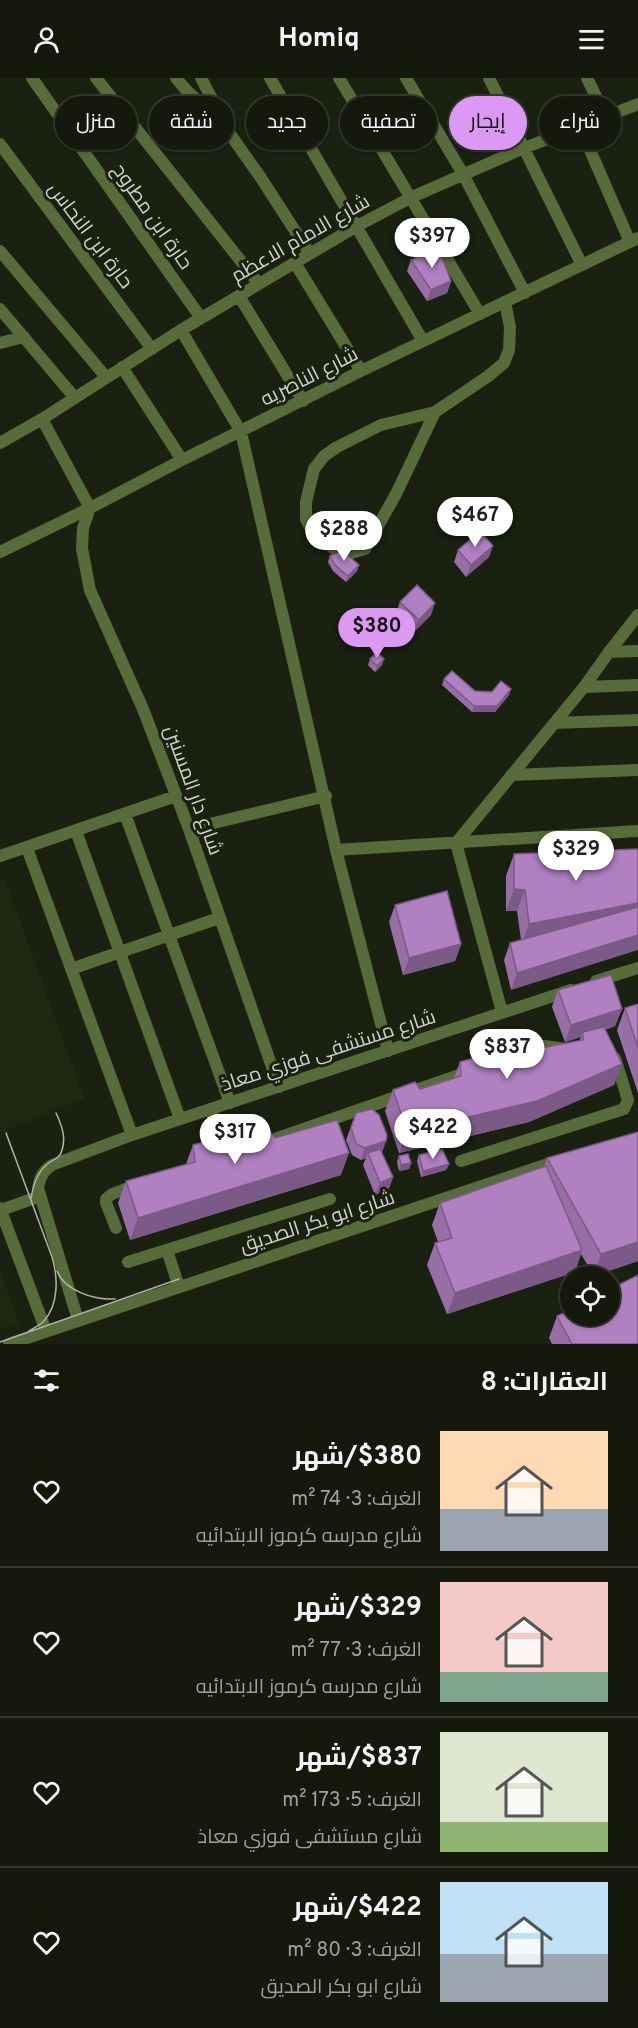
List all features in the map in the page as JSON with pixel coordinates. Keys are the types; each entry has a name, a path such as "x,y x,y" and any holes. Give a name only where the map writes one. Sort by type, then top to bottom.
{"street":[{"name":"حارة ابن مطروح","path":"32,78 201,318"},
{"path":"96,78 259,284"},
{"path":"176,78 193,96"},
{"path":"201,78 210,96"},
{"path":"270,78 423,341"},
{"path":"339,78 480,314"},
{"path":"406,78 463,174 525,292"},
{"path":"489,78 498,96"},
{"path":"587,78 596,96"},
{"name":"شارع الامام الاعظم","path":"621,111 638,104"},
{"path":"234,141 310,254"},
{"name":"حارة ابن النحاس","path":"0,144 152,349"},
{"name":"شارع الامام الاعظم","path":"0,443 42,419 181,330 357,226 412,197 519,150"},
{"path":"525,150 582,265"},
{"path":"591,150 634,240"},
{"name":"شارع الناصريه","path":"0,552 182,459 634,240"},
{"path":"0,250 106,377"},
{"path":"295,263 361,371"},
{"path":"239,296 303,401"},
{"path":"435,412 396,494 365,549 348,554 338,552 312,531 306,519 306,502 314,469 324,456 381,425 435,412 504,363 509,350 510,327 505,302"},
{"path":"0,309 75,398"},
{"path":"181,330 241,432 326,796 336,849 388,1051"},
{"path":"0,343 24,337"},
{"path":"122,367 182,459"},
{"path":"42,419 90,508"},
{"name":"شارع دار المسنين","path":"90,508 83,528 81,549 90,590 143,709 189,829 279,1087"},
{"path":"456,843 584,687 638,616"},
{"path":"609,652 638,651"},
{"path":"584,687 638,686"},
{"path":"554,723 638,720"},
{"path":"511,775 638,770"},
{"path":"0,856 176,796"},
{"path":"189,829 326,796"},
{"path":"125,814 230,1103"},
{"path":"76,831 180,1119"},
{"path":"336,849 638,831"},
{"path":"456,843 502,1012"},
{"path":"27,848 132,1135"},
{"path":"71,969 219,918"},
{"name":"شارع مستشفى فوزي معاذ","path":"40,1196 38,1188 40,1178 52,1165 132,1135 638,968"},
{"path":"511,1057 544,1046 565,1049 582,1045"},
{"path":"462,1161 624,1109 628,1100 612,1049"},
{"path":"256,1145 478,1069"},
{"path":"211,1109 226,1155"},
{"name":"شارع ابو بكر الصديق","path":"9,1344 571,1157"},
{"path":"116,1228 106,1199 112,1194 143,1182"},
{"path":"46,1331 0,1209 40,1196 78,1320"},
{"path":"128,1262 330,1199"},
{"path":"167,1250 179,1287"}],"shaded area":[{"path":"5,879 84,1098 0,1133 0,881"},
{"path":"0,1270 19,1323 0,1329"}],"building":[{"path":"438,247 451,281 431,290 411,260"},
{"path":"480,531 493,546 471,565 458,550"},
{"path":"342,550 359,565 348,576 335,565 330,556"},
{"path":"417,585 435,603 419,620 400,602"},
{"path":"377,652 384,659 377,666 370,659"},
{"path":"452,671 475,691 492,692 501,681 511,689 497,706 474,706 444,679"},
{"path":"638,849 638,903 529,924 525,890 514,889 514,854"},
{"path":"447,891 461,944 409,958 395,905"},
{"path":"638,907 638,935 517,973 510,943"},
{"path":"611,975 622,1009 571,1025 558,990"},
{"path":"638,1004 638,1048 625,1008"},
{"path":"604,1027 622,1064 537,1101 407,1131 393,1090 415,1082 420,1089 461,1076 460,1062 531,1041 536,1049 583,1040 583,1032"},
{"path":"372,1109 379,1115 387,1135 386,1141 365,1148 356,1144 351,1128 356,1113"},
{"path":"337,1120 349,1153 138,1218 126,1181 195,1162 193,1145 264,1124 275,1138"},
{"path":"638,1132 638,1242 601,1254 547,1158"},
{"path":"380,1149 393,1177 380,1183 368,1153"},
{"path":"442,1149 449,1164 423,1171 419,1155"},
{"path":"408,1154 411,1163 401,1165 399,1156"},
{"path":"546,1166 582,1250 455,1293 435,1243 452,1238 440,1203"},
{"path":"638,1275 638,1344 572,1344 562,1326 620,1326 620,1284"}],"tram line":[{"path":"31,1199 39,1174 46,1165 59,1156 63,1148 63,1133 56,1113"},
{"path":"6,1133 52,1257 55,1273 55,1299 49,1314 44,1321 29,1331"},
{"path":"57,1271 66,1284 81,1293 98,1298 115,1299"},
{"path":"0,1342 179,1279"}]}
